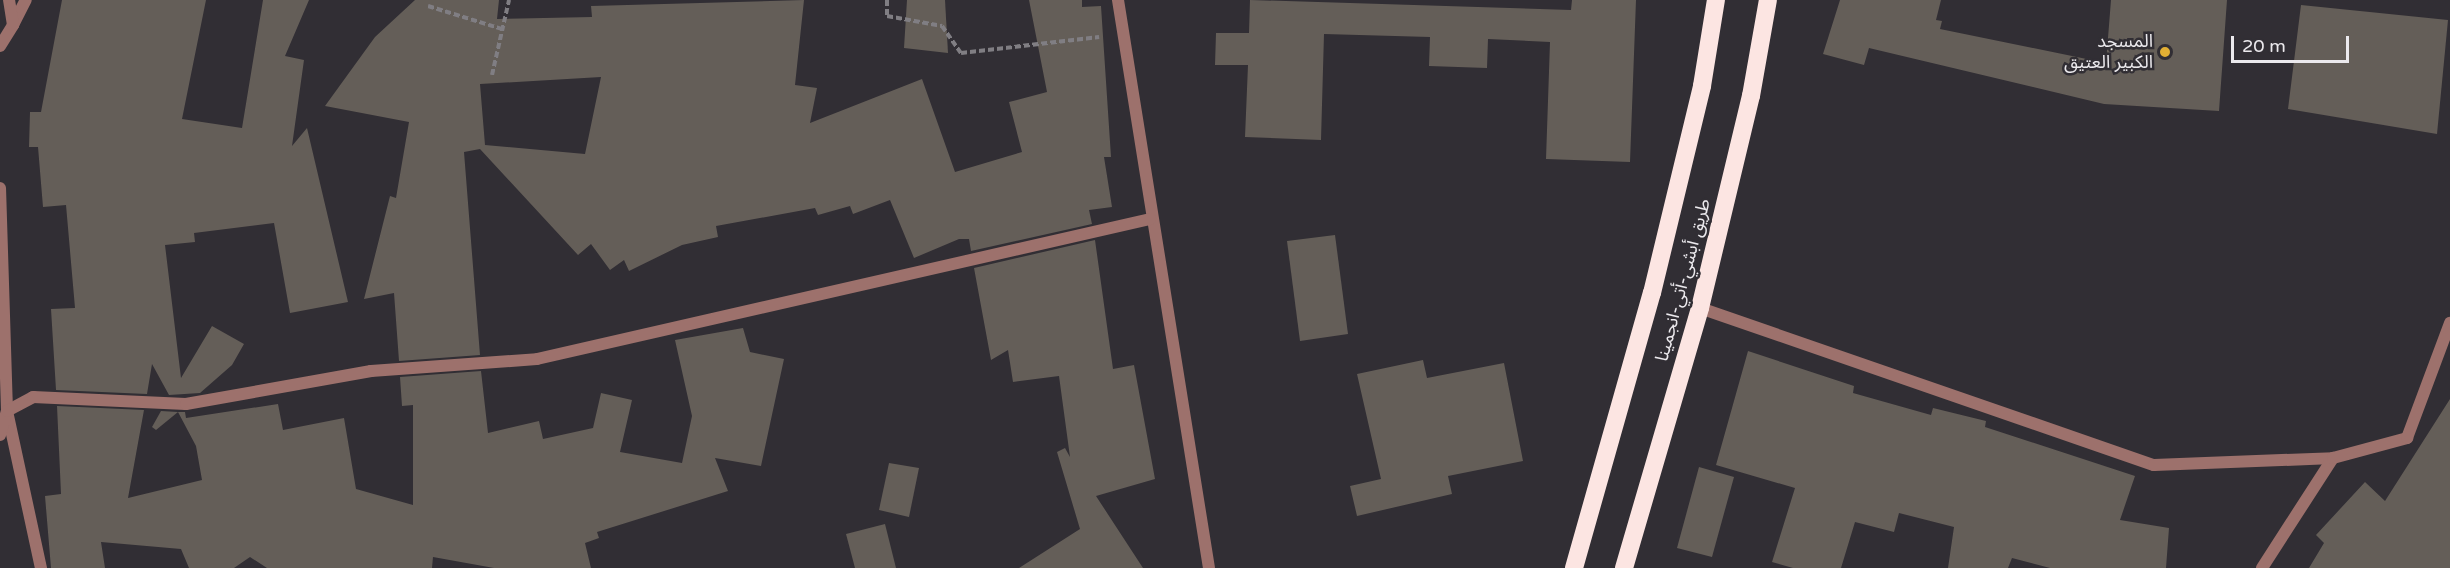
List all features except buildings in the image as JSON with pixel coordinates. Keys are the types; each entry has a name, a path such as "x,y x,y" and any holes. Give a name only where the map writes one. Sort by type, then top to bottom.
{"highway":[{"path":"1574,568 1652,293 1702,87 1716,0"},
{"name":"طريق أبشي-أتي-انجمينا","path":"1624,568 1700,308 1751,96 1768,0"}],"street":[{"path":"9,0 13,25"},
{"path":"0,46 26,0"},
{"path":"1118,0 1120,34 1209,568"},
{"path":"0,188 8,411 41,568"},
{"path":"0,435 8,411 33,397 186,405 370,371 537,359 1150,219"},
{"path":"1700,308 2154,465 2333,458 2407,438 2450,323"},
{"path":"0,399 8,411"},
{"path":"2262,568 2333,458"}],"path":[{"path":"492,75 508,0"},
{"path":"887,0 887,16 942,26 961,53 1120,34"},
{"path":"428,6 502,29"}],"place":[{"name":"المسجد الكبير العتيق","path":"2165,52"}]}
